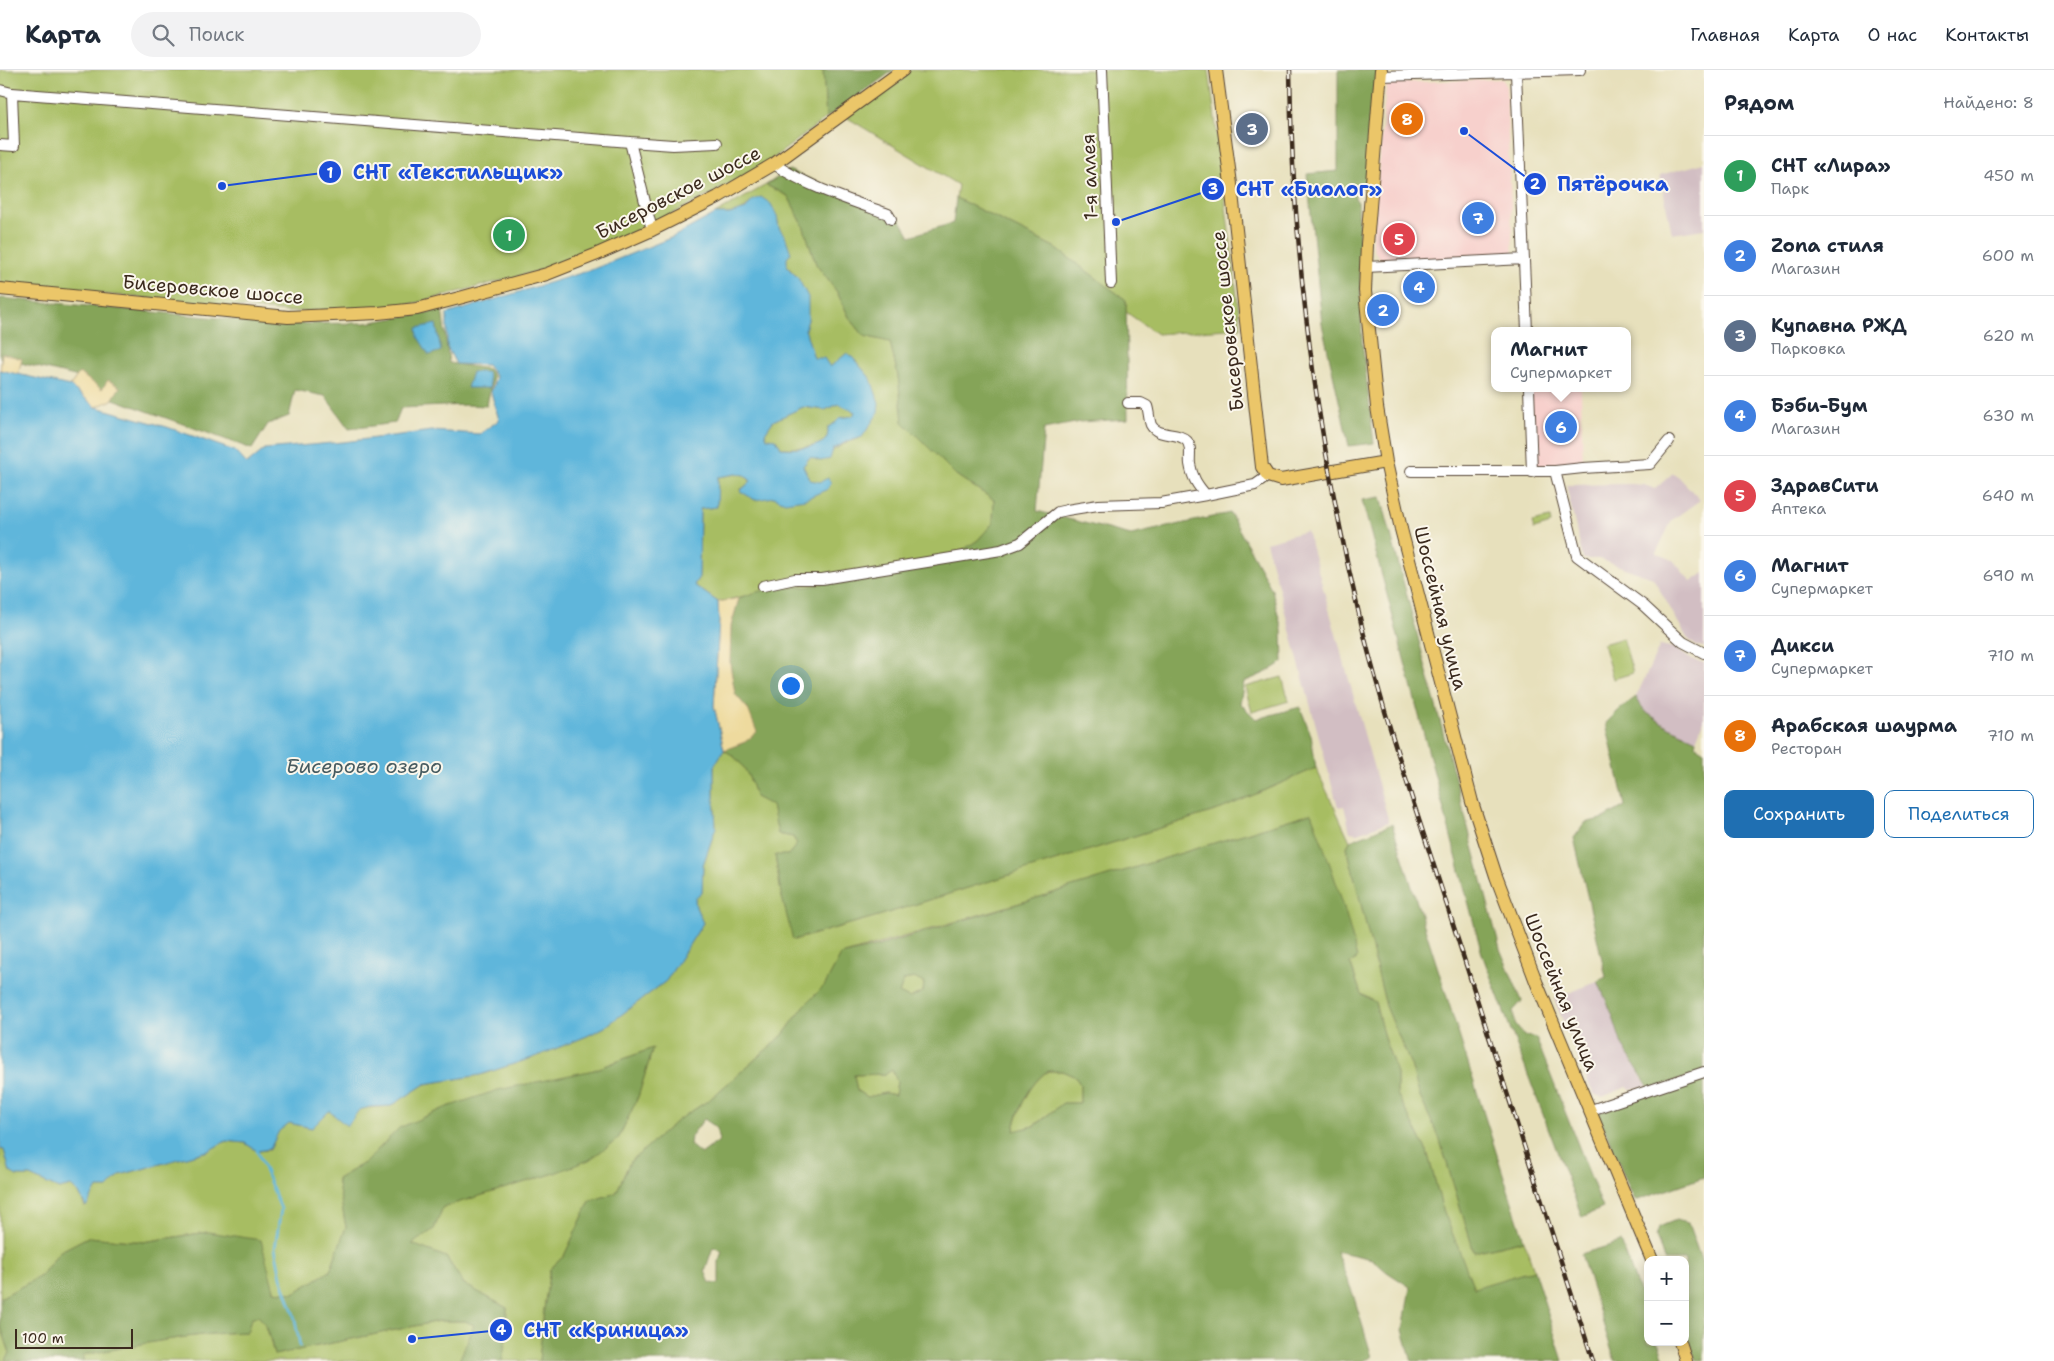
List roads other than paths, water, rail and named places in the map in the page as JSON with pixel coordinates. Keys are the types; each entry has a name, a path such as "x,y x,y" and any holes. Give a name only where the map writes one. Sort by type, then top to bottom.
{"main road":[{"name":"Бисеровское шоссе","path":"0,289 288,317 378,313 417,309 547,274 652,230 718,197 774,164 903,70"},
{"name":"Бисеровское шоссе","path":"1216,70 1231,184 1260,457 1262,467 1268,476"},
{"name":"Шоссейная улица","path":"1381,73 1365,291 1372,362 1386,462 1472,802 1484,841 1533,975 1650,1256"},
{"path":"1268,476 1281,480 1386,462"},
{"path":"1681,1346 1686,1361"}],"street":[{"name":"1-я аллея","path":"1102,70 1111,283"},
{"path":"1381,73 1516,73 1580,70"},
{"path":"1516,73 1527,327"},
{"path":"0,90 12,93 630,142 673,145 717,143"},
{"path":"0,145 14,146 12,93"},
{"path":"630,142 652,230"},
{"path":"774,164 790,175 836,195 888,214 891,219"},
{"path":"1366,267 1524,259"},
{"path":"1529,392 1532,472"},
{"path":"1128,403 1141,403 1147,406 1150,424 1157,431 1187,441 1190,464 1196,483 1206,495"},
{"path":"1411,471 1532,472 1650,464 1669,441"},
{"path":"1555,471 1577,556 1643,605 1683,642 1693,649 1704,653"},
{"path":"763,586 1001,550 1020,543 1058,512 1079,507 1161,503 1255,485 1268,476"},
{"path":"1591,1110 1704,1072"}],"water":[{"name":"Бисерово озеро","path":"761,197 771,204 777,216 779,228 785,236 791,253 787,258 787,267 798,278 808,297 808,320 805,329 814,358 824,358 830,367 847,353 853,358 871,379 879,403 878,413 862,437 833,449 830,459 820,461 810,457 803,466 810,480 820,482 828,478 831,483 828,489 805,499 785,502 774,497 755,500 740,491 751,481 745,475 736,474 718,477 717,507 700,509 699,577 694,585 718,602 719,621 714,706 724,750 714,766 716,827 703,865 702,893 695,899 696,907 703,923 666,981 605,1027 535,1057 480,1075 425,1084 391,1106 370,1107 359,1110 347,1126 329,1111 312,1128 289,1123 279,1131 270,1149 257,1151 245,1143 226,1141 208,1151 120,1175 108,1188 97,1188 86,1207 79,1193 71,1186 59,1189 30,1176 17,1176 10,1172 4,1150 0,1149 0,370 70,386 96,407 167,427 235,451 247,464 265,449 432,431 480,434 499,420 491,392 496,377 487,365 456,364 447,347 447,314 591,270 673,237 715,214 730,214 746,209 752,201","holes":["839,404 855,412 853,416 840,418 828,427 826,439 813,446 781,448 776,439 767,438 765,433 773,421 803,407 825,410"]},
{"path":"436,324 441,351 429,355 418,337 417,328"},
{"path":"472,372 488,372 490,388 467,388"}],"waterway":[{"path":"257,1151 281,1209 275,1248 281,1277 294,1315 300,1346"}],"railway":[{"path":"1290,70 1296,210 1310,350 1332,489 1362,627 1403,771 1593,1361"}],"place":[{"name":"Арабская шаурма","path":"1407,119"},
{"name":"Купавна РЖД","path":"1252,129"},
{"name":"Пятёрочка","path":"1464,131"},
{"name":"СНТ «Текстильщик»","path":"222,186"},
{"name":"Дикси","path":"1478,218"},
{"name":"СНТ «Биолог»","path":"1116,222"},
{"name":"СНТ «Лира»","path":"509,235"},
{"name":"ЗдравСити","path":"1399,239"},
{"name":"Бэби-Бум","path":"1419,287"},
{"name":"Zona стиля","path":"1383,310"},
{"name":"Магнит","path":"1561,427"},
{"name":"СНТ «Криница»","path":"412,1339"}]}
